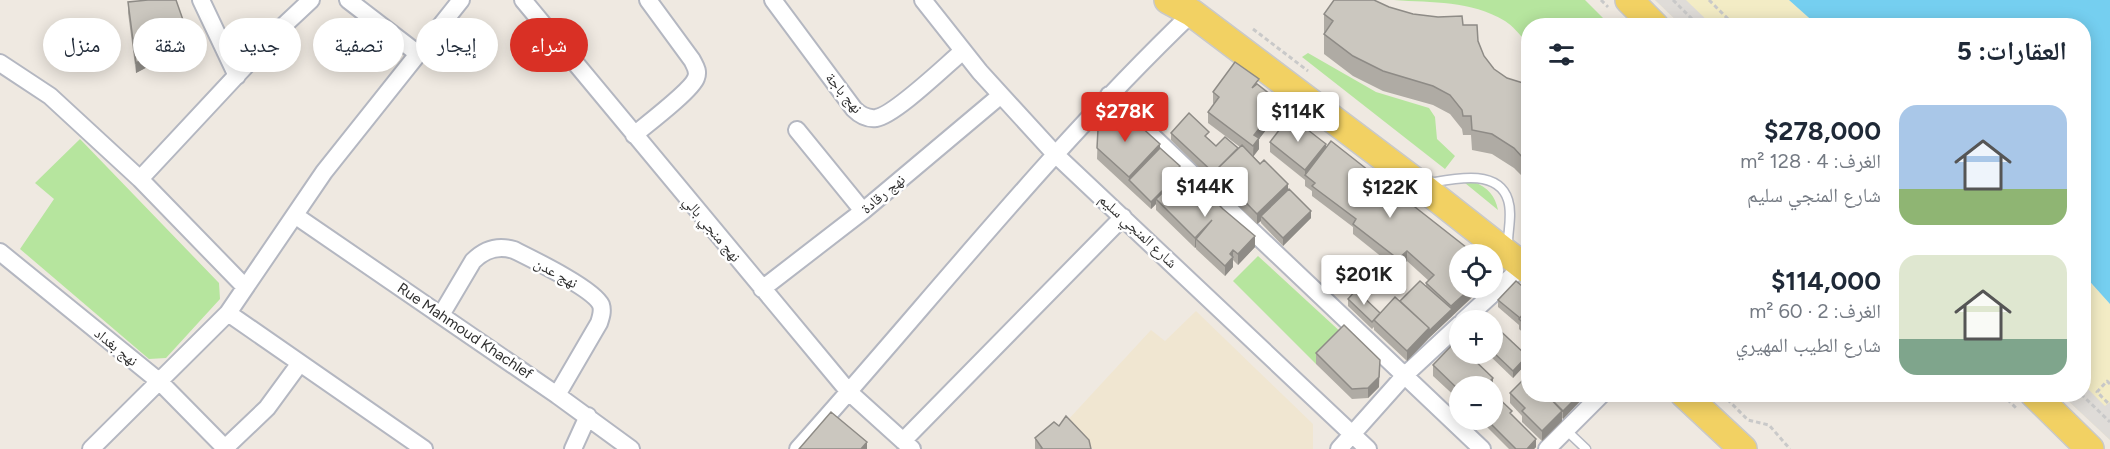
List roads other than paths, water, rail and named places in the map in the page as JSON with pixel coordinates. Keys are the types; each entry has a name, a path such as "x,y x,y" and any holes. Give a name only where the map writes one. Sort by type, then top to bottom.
{"main road":[{"path":"1168,0 1192,13 1420,184 1520,263"},
{"path":"1629,0 1647,18"},
{"path":"1693,402 1743,449"},
{"path":"2042,402 2090,449"}],"street":[{"path":"201,0 237,76"},
{"path":"141,179 280,29 311,0"},
{"path":"348,0 416,52"},
{"path":"446,18 461,0"},
{"name":"نهج منجي بالي","path":"523,0 849,392 907,445"},
{"path":"634,135 689,87 697,75 697,69 692,60 648,0"},
{"name":"نهج باجة","path":"773,0 854,109 861,116 868,118 876,118 895,109 963,51"},
{"name":"شارع المنجي سليم","path":"923,0 963,51 1055,154 1368,449"},
{"path":"798,449 1055,154 1109,95 1192,13"},
{"path":"92,449 228,313 324,172 416,54"},
{"path":"0,63 50,96 141,179 246,287"},
{"name":"نهج رقادة","path":"762,289 863,211 1000,94"},
{"path":"1109,95 1482,449"},
{"path":"798,130 863,211"},
{"name":"Rue Mahmoud Khachlef","path":"296,216 588,416 631,449"},
{"path":"907,445 1123,217"},
{"name":"نهج عدن","path":"441,315 473,261 479,255 496,248 506,247 514,250 589,291 601,304 602,313 599,323 557,395"},
{"name":"نهج بغداد","path":"0,252 160,382 225,449"},
{"path":"1474,310 1520,263"},
{"path":"228,313 424,449"},
{"path":"1339,449 1405,375 1449,334"},
{"path":"225,449 267,408 300,363"},
{"path":"1547,449 1594,402"},
{"path":"573,449 588,416"}],"lane":[{"path":"1420,184 1469,178 1487,179 1503,191 1508,200 1520,263"},
{"path":"1566,430 1586,449"}],"water":[{"path":"1789,0 2110,0 2110,304 2091,283 2091,18 1809,18"}]}
